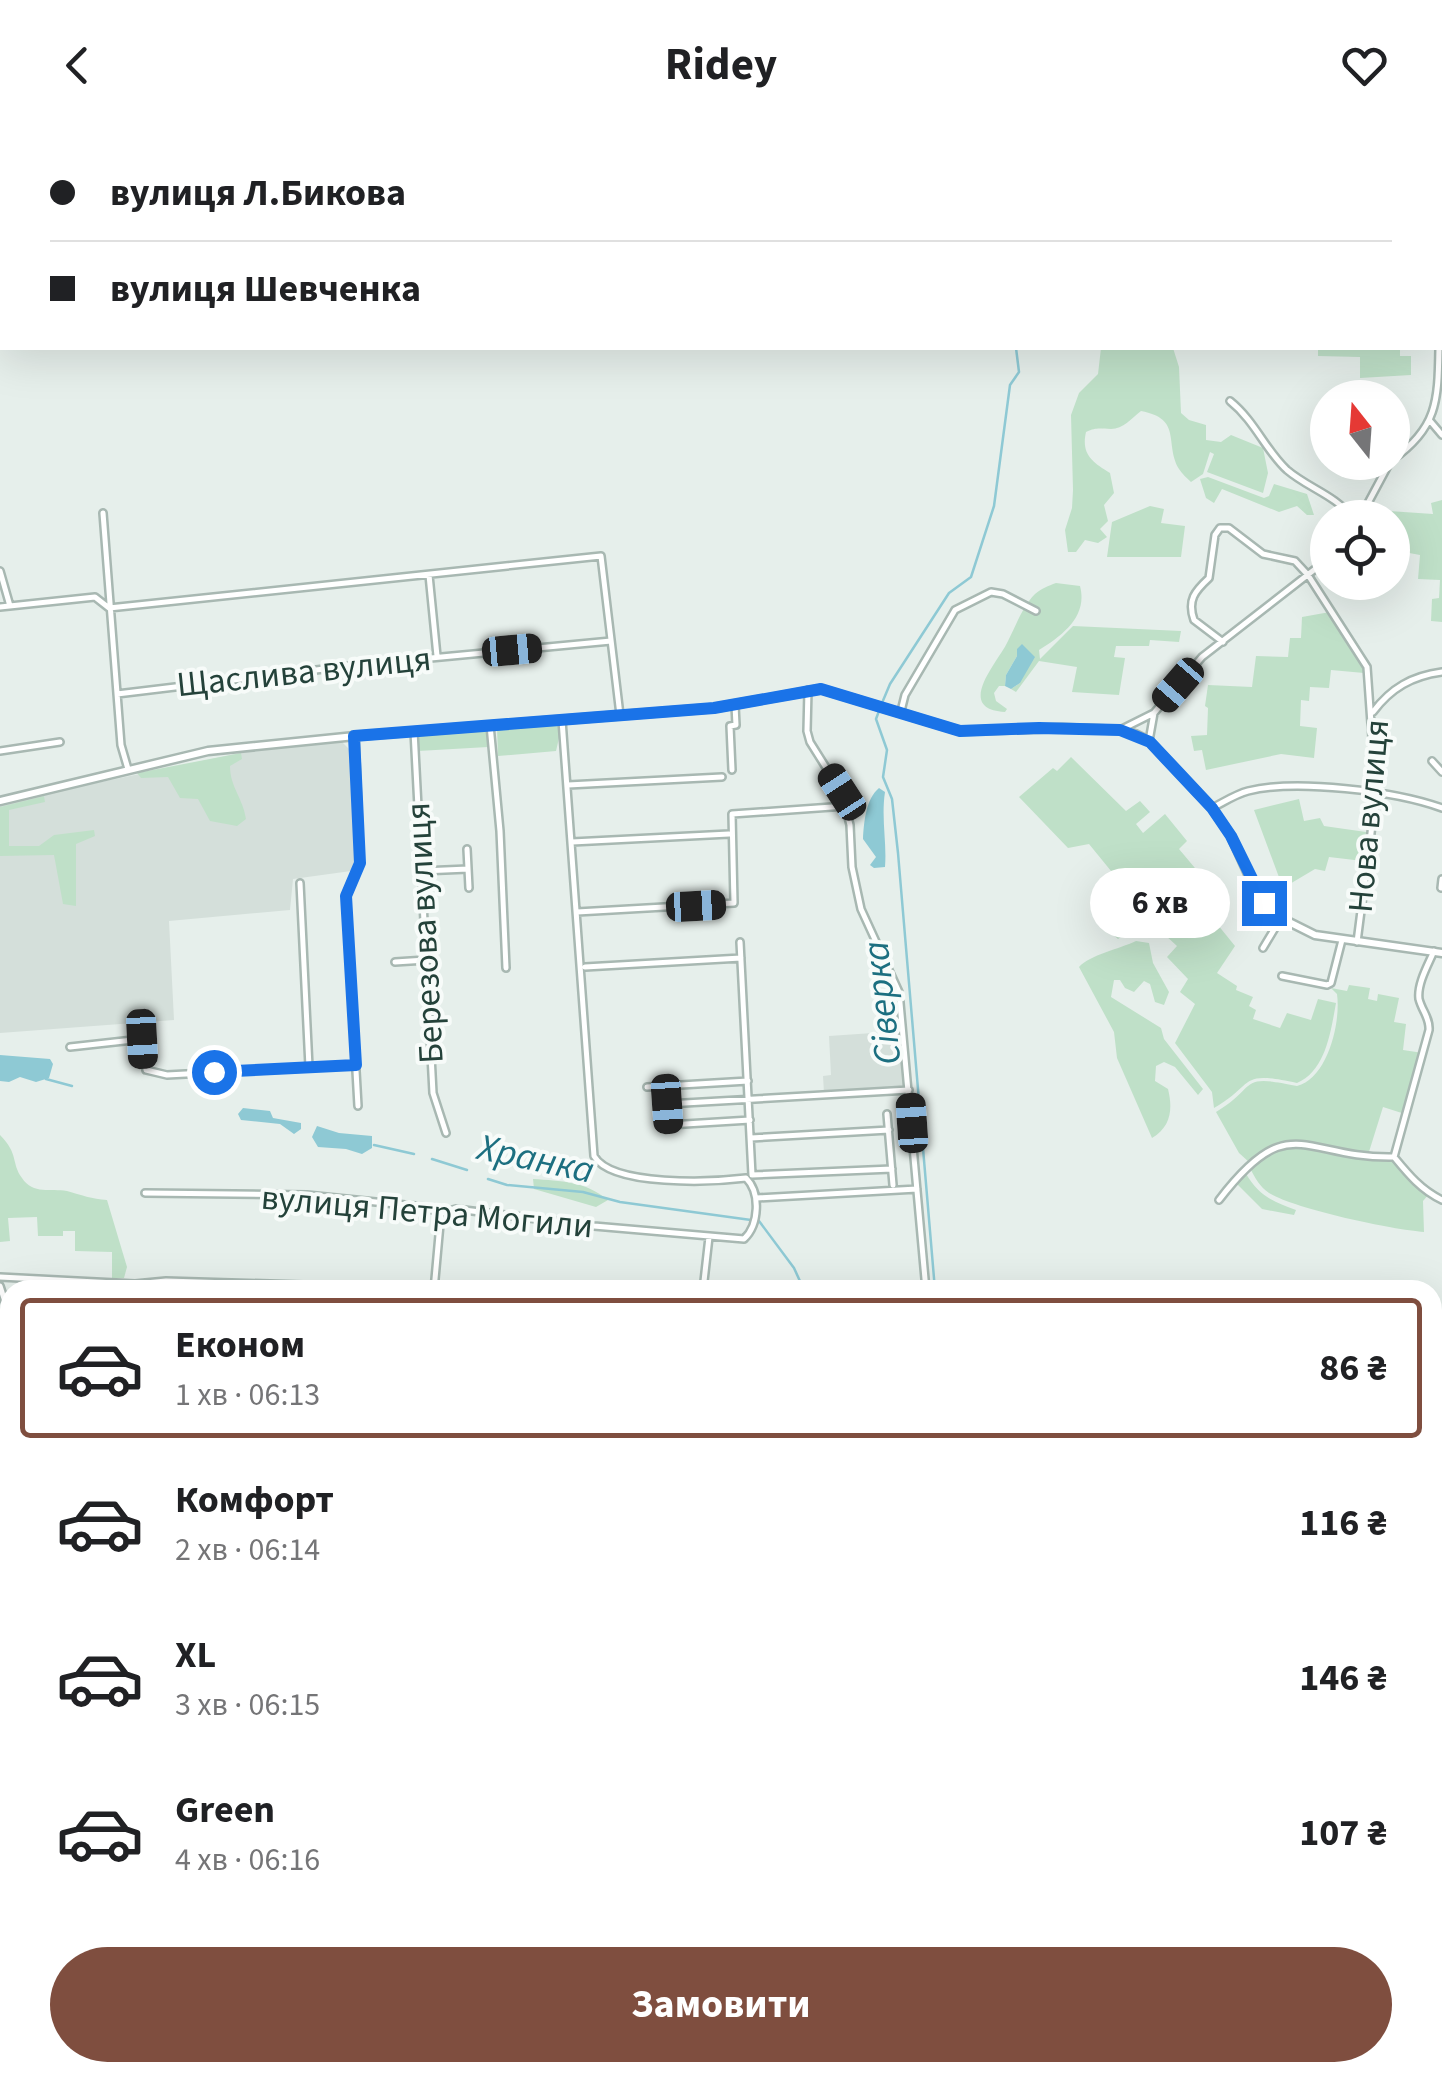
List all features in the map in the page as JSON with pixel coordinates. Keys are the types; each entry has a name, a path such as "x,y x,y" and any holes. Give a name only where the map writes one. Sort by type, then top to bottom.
{"street":[{"path":"1410,446 1431,422 1440,350"},
{"path":"1230,401 1257,427 1286,469 1335,500"},
{"path":"1431,422 1442,435"},
{"path":"103,513 121,745 128,769"},
{"path":"1222,642 1192,617 1192,594 1209,578 1215,535 1220,528 1229,528 1263,554 1295,561 1308,575 1367,668 1371,714"},
{"path":"0,607 96,597 109,608 601,556 620,715"},
{"path":"0,571 10,606"},
{"path":"429,575 438,658"},
{"path":"1120,730 1154,713 1202,657 1308,575"},
{"path":"901,711 905,695 955,610 991,592 1036,611"},
{"name":"Щаслива вулиця","path":"117,694 611,641"},
{"name":"Нова вулиця","path":"1357,942 1376,794 1371,714 1394,689 1422,674 1442,672"},
{"path":"808,690 805,716 810,742 842,792 861,909 899,992 925,1280"},
{"path":"0,801 208,751 736,705 808,690 832,690 960,731 1120,730 1150,742 1212,808 1231,836 1256,892 1280,918 1298,929 1342,940 1438,952 1419,991 1430,1030 1394,1156"},
{"path":"1370,698 1382,700"},
{"path":"732,770 730,726 736,725 736,705"},
{"path":"1150,742 1154,713"},
{"path":"562,720 592,1148 598,1164 656,1181 746,1178 752,1183 756,1198 917,1189"},
{"path":"490,726 506,968"},
{"name":"Березова вулиця","path":"414,731 433,1093 446,1134"},
{"path":"354,736 360,863 346,896 358,1106"},
{"path":"0,751 60,742"},
{"path":"1432,762 1442,772"},
{"path":"568,786 722,777"},
{"path":"1212,808 1245,791 1296,784 1412,797 1442,808"},
{"path":"577,912 734,903 732,814 846,806"},
{"path":"572,842 731,834"},
{"path":"466,849 469,888"},
{"path":"422,871 468,869"},
{"path":"1440,888 1442,879"},
{"path":"300,883 309,1067"},
{"path":"1263,948 1280,918"},
{"path":"1282,976 1331,983 1342,940"},
{"path":"740,942 752,1176 892,1169"},
{"path":"585,966 740,958"},
{"path":"395,962 426,960"},
{"path":"70,1047 142,1039 146,1070 167,1075 356,1065"},
{"path":"648,1087 748,1081"},
{"path":"666,1086 669,1126 750,1120"},
{"path":"667,1104 909,1090"},
{"path":"888,1114 893,1185"},
{"path":"751,1138 889,1130"},
{"path":"1219,1200 1250,1162 1284,1144 1300,1143 1363,1156 1394,1156 1429,1194 1442,1200"},
{"name":"вулиця Петра Могили","path":"145,1193 307,1194 424,1207 441,1213 456,1209 744,1240 750,1234 756,1198"},
{"path":"435,1280 441,1213"},
{"path":"704,1280 709,1236"},
{"path":"0,1277 58,1280"}],"shaded area":[{"path":"342,742 350,750 356,857 351,871 293,879 290,910 169,921 174,1020 0,1033 0,803 260,749"},
{"path":"902,1031 907,1088 824,1093 823,1076 831,1075 829,1036"}],"green space":[{"path":"1101,350 1174,350 1179,367 1181,413 1206,425 1206,440 1221,442 1231,435 1263,448 1268,473 1263,493 1207,472 1214,454 1210,452 1203,474 1191,482 1175,459 1168,426 1141,411 1119,427 1086,432 1087,452 1110,473 1114,493 1104,505 1108,521 1100,529 1107,537 1098,543 1085,540 1076,552 1068,552 1065,530 1073,490 1071,415 1079,393 1098,374"},
{"path":"1318,350 1400,350 1400,356 1411,356 1411,375 1360,378 1360,357 1318,356"},
{"path":"1208,477 1264,498 1274,484 1307,494 1310,515 1297,506 1279,512 1222,489 1214,503 1206,498 1200,479"},
{"path":"1442,500 1442,622 1431,621 1432,599 1439,598 1440,580 1418,579 1420,555 1410,553 1410,512 1433,514 1431,503"},
{"path":"1150,506 1164,509 1161,523 1185,526 1181,557 1107,557 1112,522"},
{"path":"1056,583 1080,586 1080,607 1072,624 1039,650 1040,659 1073,626 1181,631 1179,642 1150,640 1149,646 1116,646 1114,657 1125,658 1119,695 1072,692 1077,667 1039,661 1016,692 1011,689 1020,683 1017,656 1006,675 1005,686 999,686 994,693 996,701 1007,709 990,709 982,702 981,693 989,671 1031,599"},
{"path":"1330,612 1364,673 1331,670 1329,688 1310,687 1309,701 1301,700 1300,726 1317,728 1314,758 1281,754 1206,770 1202,750 1194,751 1191,736 1207,735 1208,685 1252,687 1256,656 1288,657 1290,638 1301,638 1302,617"},
{"path":"562,725 556,751 498,756 497,728"},
{"path":"487,731 488,747 418,751 419,736"},
{"path":"241,753 242,759 230,766 246,819 237,826 210,821 198,799 180,798 168,777 141,778 137,773"},
{"path":"1071,757 1126,811 1140,801 1150,812 1136,824 1143,833 1165,814 1187,841 1179,849 1205,880 1118,939 1104,927 1100,915 1120,882 1089,844 1068,848 1019,797"},
{"path":"44,796 45,802 9,810 9,846 39,846 54,835 94,830 95,836 76,844 76,906 63,904 54,855 0,856 0,807"},
{"path":"1299,799 1304,821 1320,818 1324,826 1366,832 1363,861 1329,857 1325,871 1315,869 1283,888 1254,810"},
{"path":"1207,898 1215,909 1209,914 1235,946 1217,973 1237,986 1236,990 1253,997 1249,1006 1256,1010 1253,1019 1280,1028 1287,1013 1311,1020 1318,999 1336,1003 1321,1060 1307,1077 1297,1083 1265,1078 1249,1081 1214,1108 1212,1092 1175,1043 1195,1004 1180,992 1188,979 1167,957 1177,946 1165,935"},
{"path":"1136,941 1149,943 1153,963 1169,992 1164,1005 1155,1002 1150,984 1144,981 1134,992 1120,980 1114,980 1111,997 1161,1028 1164,1039 1203,1089 1198,1095 1175,1067 1164,1062 1156,1066 1155,1081 1168,1089 1170,1110 1167,1123 1152,1138 1117,1058 1114,1032 1079,967"},
{"path":"1349,985 1370,988 1368,999 1377,1001 1378,994 1399,998 1394,1022 1406,1024 1403,1050 1423,1053 1408,1115 1383,1107 1368,1155 1394,1157 1429,1194 1423,1201 1424,1232 1299,1206 1269,1193 1250,1168 1245,1172 1260,1192 1296,1210 1294,1215 1262,1209 1237,1184 1249,1162 1239,1153 1216,1112 1256,1082 1297,1086 1308,1081 1324,1061 1334,1033 1338,1006 1337,994 1331,988 1347,991"},
{"path":"0,1135 10,1148 19,1173 31,1187 107,1200 127,1267 124,1278 112,1278 112,1252 75,1251 75,1231 63,1231 63,1236 38,1236 37,1217 8,1218 10,1241 0,1242"},
{"path":"533,1179 582,1186 608,1200 596,1207 534,1189"}],"water":[{"path":"1022,644 1035,657 1020,683 1011,689 1005,686 1006,675"},
{"path":"879,788 885,792 885,867 874,868 870,865 876,857 863,839 868,804"},
{"path":"0,1055 50,1059 53,1064 49,1078 36,1082 20,1077 0,1081"},
{"path":"243,1108 270,1111 273,1118 301,1123 301,1129 294,1134 280,1124 241,1120 238,1114"},
{"path":"317,1126 372,1136 372,1148 362,1154 318,1147 312,1137"}],"waterway":[{"name":"Сіверка","path":"882,703 890,684 949,593 971,577 994,506 1010,385 1019,372 1016,350"},
{"name":"Сіверка","path":"879,711 876,719 887,750 883,777 892,799 898,853 934,1280"},
{"name":"Хранка","path":"46,1079 72,1086"},
{"name":"Хранка","path":"374,1145 414,1154"},
{"name":"Хранка","path":"432,1159 467,1170"},
{"name":"Хранка","path":"488,1179 507,1185 583,1192 620,1202 751,1220"},
{"name":"Хранка","path":"759,1221 799,1280"}],"route":[{"path":"214,1072 356,1065 346,896 360,863 354,736 714,708 821,689 960,731 1120,730 1150,742 1198,790 1231,836 1264,903"}]}
